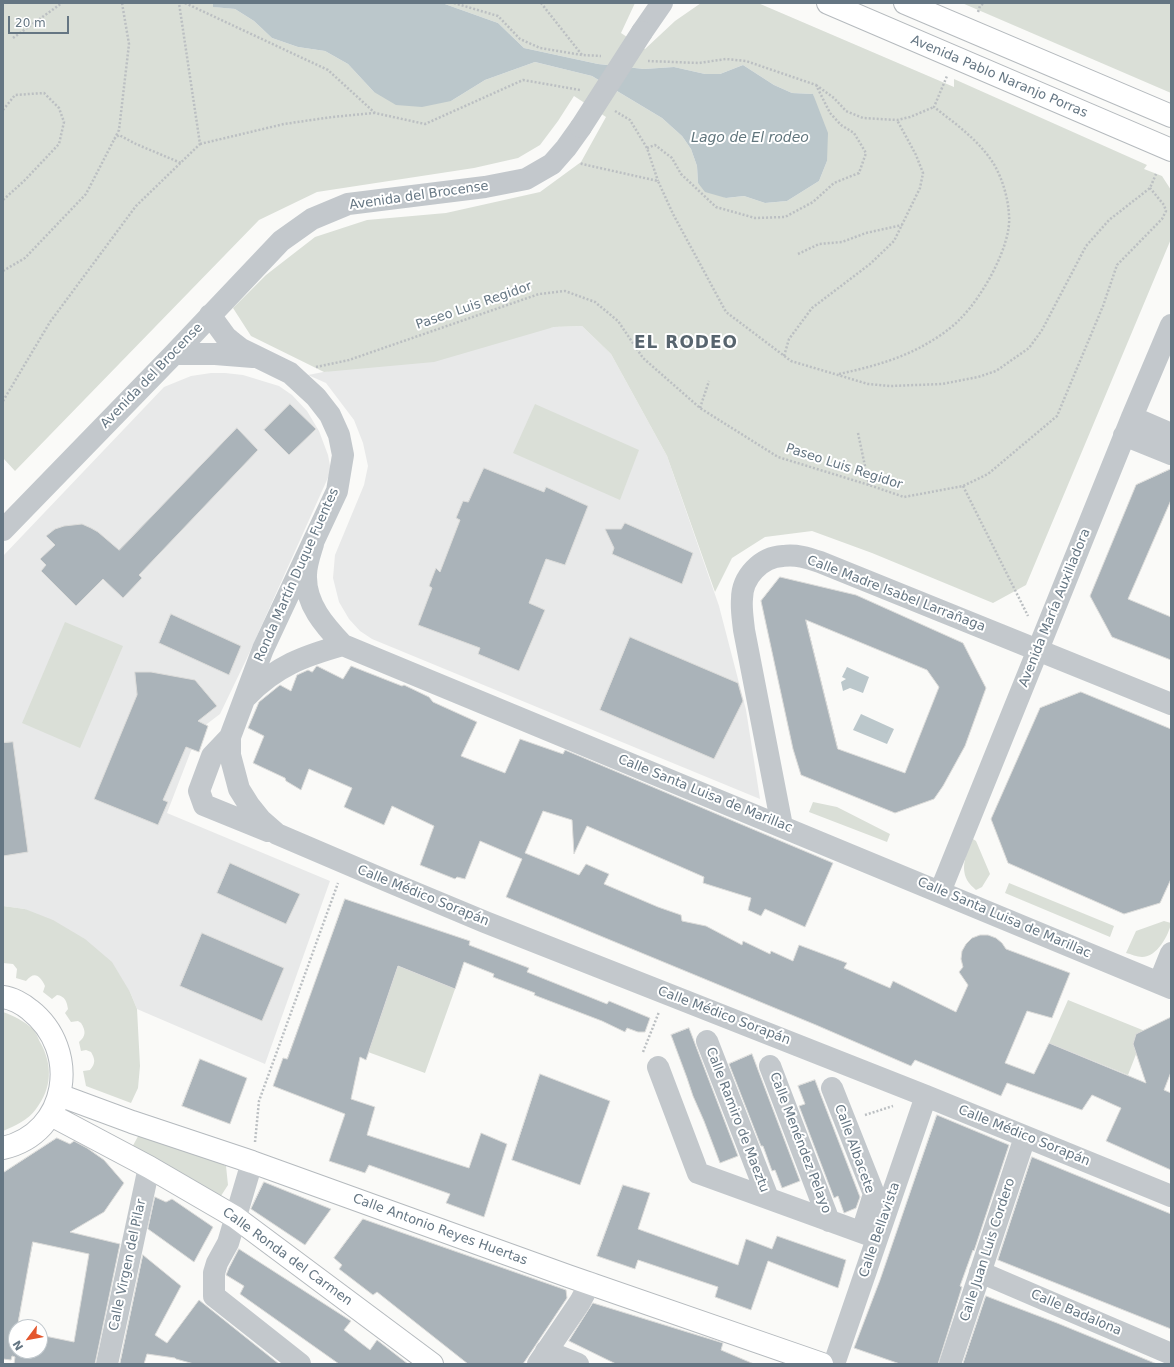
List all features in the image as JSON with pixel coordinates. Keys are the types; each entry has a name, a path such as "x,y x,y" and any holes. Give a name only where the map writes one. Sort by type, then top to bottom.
{"main road":[{"name":"Avenida Pablo Naranjo Porras","path":"828,3 1171,150"},
{"path":"905,3 1171,116"},
{"path":"3,997 25,1006 40,1018 52,1035 60,1053 62,1075 59,1095 51,1115 34,1134 20,1143 3,1148"},
{"name":"Calle Antonio Reyes Huertas","path":"59,1095 822,1364"},
{"name":"Calle Ronda del Carmen","path":"51,1115 149,1167 235,1217 432,1364"}],"street":[{"name":"Avenida del Brocense","path":"3,530 174,354 281,241 312,219 348,204 485,187 526,179 552,164 581,127 662,3"},
{"path":"210,315 226,337 241,349 258,357"},
{"name":"Avenida María Auxiliadora","path":"940,892 1128,426 1171,325"},
{"name":"Ronda Martín Duque Fuentes","path":"174,354 214,354 258,357 290,373 316,397 330,415 339,434 343,455 337,491 263,649 230,737 212,756 199,791"},
{"path":"1128,426 1171,434"},
{"path":"1128,426 1171,454"},
{"name":"Calle Santa Luisa de Marillac","path":"313,544 306,575 309,596 317,614 328,629 343,645 1165,985"},
{"name":"Calle Madre Isabel Larrañaga","path":"782,826 744,630 742,599 744,585 750,575 758,567 769,560 782,556 799,556 820,562 1040,646 1171,704"},
{"name":"Ronda Martín Duque Fuentes","path":"245,698 263,681 292,662 310,654 343,645"},
{"name":"Calle Médico Sorapán","path":"230,737 230,755 240,789 249,805 261,820 277,834"},
{"name":"Calle Médico Sorapán","path":"199,791 204,805 277,834 345,864 485,922 926,1096 1171,1196"},
{"path":"1165,985 1171,953"},
{"name":"Calle Ramiro de Maeztu","path":"707,1041 768,1198"},
{"path":"650,1060 698,1173 870,1235"},
{"name":"Calle Menéndez Pelayo","path":"770,1066 829,1221"},
{"name":"Calle Albacete","path":"832,1088 874,1194 870,1235"},
{"name":"Calle Bellavista","path":"834,1364 870,1235 926,1096"},
{"name":"Calle Juan Luis Cordero","path":"950,1364 1025,1137"},
{"path":"252,1162 228,1243 217,1263 214,1273 214,1296 300,1364"},
{"name":"Calle Virgen del Pilar","path":"107,1364 149,1167"},
{"name":"Calle Badalona","path":"980,1272 1171,1354"},
{"path":"578,1364 542,1358 580,1302 590,1283"}],"path":[{"path":"13,38 62,3"},
{"path":"3,271 25,258 86,194 118,130 129,44 122,3"},
{"path":"179,3 200,144"},
{"path":"185,3 328,70 375,113"},
{"path":"454,3 498,16 520,39 540,48 582,55 604,56"},
{"path":"541,3 582,55"},
{"path":"647,61 699,63 726,59 746,61 816,85 834,98 846,111 863,118 896,120 934,107 955,58"},
{"path":"3,401 50,322 136,206 200,144 284,124 375,113 425,124 523,80 580,90 586,94"},
{"path":"648,148 655,145 672,158 681,174 716,207 755,218 785,217 813,202 834,183 859,173 866,153 854,133 841,125 830,113 816,85"},
{"path":"3,110 15,95 44,93 59,108 64,122 59,144 24,181 3,200"},
{"path":"838,374 879,365 919,348 950,329 962,318 975,302 991,275 1004,247 1008,234 1010,216 1006,190 994,166 976,141 934,107"},
{"path":"611,109 630,120 648,148 658,181 673,214 726,312 791,361 868,384 890,386 942,384 978,377 996,371 1029,348 1042,330 1086,246 1109,220 1150,188 1156,174"},
{"path":"784,356 789,339 812,308 870,264 894,241 920,188 923,174 916,155 896,120"},
{"path":"114,139 119,136 181,163"},
{"path":"566,148 582,164 658,181"},
{"name":"Paseo Luis Regidor","path":"290,373 348,360 538,294 565,291 595,302 618,321 643,358 700,408 778,457 904,497 963,486 988,474 1057,416 1104,306 1117,265 1162,219 1166,211 1164,205 1150,188"},
{"path":"798,254 819,244 842,242 866,233 902,225"},
{"path":"700,408 709,381"},
{"path":"858,433 869,485"},
{"path":"963,486 1040,646"},
{"path":"252,1162 259,1101 345,864"},
{"path":"650,1060 666,994"},
{"path":"845,1122 926,1096"}],"shaded area":[{"path":"3,3 213,3 214,7 235,9 254,21 272,38 298,47 325,51 348,64 374,92 451,101 485,80 535,62 592,76 662,118 682,136 691,149 697,166 698,183 726,198 744,196 765,203 787,201 819,181 827,161 813,94 792,93 774,85 743,65 720,74 705,74 674,67 644,69 598,64 524,48 498,23 442,3 635,3 621,33 645,49 675,21 701,3 758,3 954,87 954,79 1147,165 1144,169 1162,176 1171,190 1171,239 1026,585 993,603 872,553 812,531 765,537 732,558 715,592 667,456 611,354 582,326 554,327 434,362 324,372 251,336 233,308 266,275 315,237 367,220 446,213 540,192 581,162 606,117 574,96 540,145 518,158 474,168 317,192 259,220 15,471 3,458"},
{"path":"962,3 1171,3 1171,93"},
{"path":"582,326 611,354 667,456 719,606 746,710 760,799 372,639 360,631 349,619 339,602 333,578 335,555 364,485 368,466 363,443 354,420 326,383 308,375 554,327"},
{"path":"211,373 243,375 279,386 292,395 307,411 319,431 328,455 331,471 247,658 220,714 199,730 167,813 330,881 265,1064 137,1009 130,992 25,909 3,906 3,556 164,387 191,376"},
{"path":"535,404 639,450 620,500 513,453"},
{"path":"65,622 123,646 80,748 22,723"},
{"path":"813,802 837,807 890,834 887,842 809,812"},
{"path":"973,839 976,841 990,874 982,887 976,890 967,880 964,869 965,859"},
{"path":"1009,883 1114,926 1110,937 1005,893"},
{"path":"3,906 25,909 53,920 85,939 112,962 130,992 137,1009 140,1066 138,1088 131,1103 86,1086 83,1071 90,1070 94,1061 91,1052 86,1050 81,1051 79,1042 83,1038 84,1028 81,1023 78,1021 71,1022 65,1013 68,1009 64,998 57,995 52,999 43,992 45,986 39,977 34,975 26,981 16,978 17,969 13,964 3,963"},
{"path":"1164,921 1171,923 1170,928 1165,939 1153,953 1147,956 1138,957 1126,953 1136,931"},
{"path":"398,966 455,989 425,1073 368,1052"},
{"path":"1068,1000 1145,1031 1128,1075 1049,1043"},
{"path":"3,1012 22,1021 34,1030 47,1059 49,1076 45,1093 33,1113 21,1122 3,1131"},
{"path":"142,1129 226,1166 228,1185 217,1202 130,1151"}],"water":[{"name":"Lago de El rodeo","path":"213,3 442,3 498,23 524,48 598,64 644,69 674,67 705,74 720,74 743,65 774,85 792,93 813,94 828,133 827,161 819,181 787,201 765,203 744,196 726,198 705,192 698,183 697,166 691,149 682,136 662,118 592,76 535,62 485,80 451,101 422,107 396,105 374,92 348,64 325,51 298,47 272,38 254,21 235,9 213,7"},
{"path":"847,667 869,677 863,693 850,688 843,691 841,682 846,679 842,677"},
{"path":"861,714 894,729 887,744 853,730"}],"building":[{"path":"290,404 316,429 289,455 264,430"},
{"path":"237,428 258,450 139,575 142,578 123,598 103,579 76,606 41,571 46,565 40,559 55,545 46,536 55,529 64,526 82,524 98,532 119,550"},
{"path":"484,468 544,492 546,487 588,506 565,565 546,559 529,603 545,610 519,671 478,654 480,648 418,625 432,588 429,586 436,568 440,572 460,520 456,518 463,501 468,502"},
{"path":"1171,469 1171,500 1128,599 1171,617 1171,660 1112,637 1090,596 1136,485"},
{"path":"625,523 693,553 682,584 612,554 614,548 605,529 621,529"},
{"path":"780,577 856,595 963,643 986,688 965,746 943,786 934,799 895,813 801,775 793,749 761,601","holes":["806,620 927,670 939,687 905,773 838,749"]},
{"path":"171,614 241,646 229,675 159,643"},
{"path":"630,637 738,683 743,701 714,759 600,710"},
{"path":"317,666 343,679 351,666 402,686 404,685 429,697 433,702 477,722 461,756 505,773 520,739 563,754 565,750 833,863 805,927 765,909 761,916 748,910 751,898 703,883 704,877 587,826 574,854 572,820 543,811 525,853 579,875 586,864 609,874 604,884 681,915 682,921 706,926 742,945 743,941 770,954 771,951 793,961 799,945 847,963 844,968 890,988 893,981 956,1012 968,985 959,972 963,967 961,959 962,951 972,938 980,935 988,935 996,938 1006,949 1070,973 1052,1018 1027,1011 1005,1063 1034,1074 1049,1043 1146,1083 1133,1044 1136,1034 1171,1017 1171,1072 1164,1090 1171,1093 1171,1170 1106,1141 1121,1108 1092,1095 1082,1110 1007,1083 1001,1096 915,1060 911,1066 816,1025 506,897 522,859 480,841 465,879 457,877 455,879 420,865 434,826 392,806 384,825 344,807 352,788 309,769 301,790 286,781 285,778 253,763 264,736 248,728 259,702 280,685 291,691 297,675 308,670 312,672"},
{"path":"135,672 151,672 195,680 217,706 198,721 208,726 199,752 186,747 163,800 168,802 158,825 94,799 137,695"},
{"path":"1081,692 1171,729 1171,879 1160,903 1124,914 1008,863 991,819 1040,708"},
{"path":"13,742 28,852 3,856 3,743"},
{"path":"230,863 300,894 286,924 217,893"},
{"path":"345,899 470,941 469,945 529,968 527,972 607,1004 609,1001 650,1018 645,1032 638,1032 627,1028 625,1032 602,1021 534,995 535,993 493,977 494,974 464,962 455,989 398,966 366,1060 360,1057 351,1099 375,1107 367,1135 469,1168 481,1133 507,1144 484,1217 446,1203 450,1194 369,1165 365,1173 329,1161 345,1114 273,1086 283,1058 287,1059"},
{"path":"202,933 284,968 262,1021 180,986"},
{"path":"689,1028 738,1156 720,1163 693,1096 671,1035"},
{"path":"752,1054 800,1181 782,1188 775,1170 772,1171 763,1146 761,1146 729,1064"},
{"path":"200,1059 247,1078 230,1124 182,1106"},
{"path":"540,1074 610,1101 580,1185 512,1160"},
{"path":"815,1080 860,1197 856,1208 844,1213 838,1196 834,1198 799,1106 805,1104 798,1086"},
{"path":"937,1115 1009,1145 974,1251 973,1250 960,1286 962,1287 938,1364 900,1364 854,1348 880,1280"},
{"path":"57,1138 70,1144 74,1141 104,1160 124,1183 104,1212 70,1232 120,1244 95,1364 14,1364 15,1359 48,1359 48,1337 74,1342 89,1254 33,1242 19,1319 8,1319 8,1359 11,1360 3,1359 3,1173"},
{"path":"1032,1157 1171,1214 1171,1329 998,1260"},
{"path":"264,1182 331,1209 305,1245 251,1209"},
{"path":"623,1185 650,1193 638,1229 738,1265 746,1239 772,1249 777,1236 846,1260 838,1288 768,1261 751,1310 715,1297 718,1287 638,1260 635,1269 597,1256"},
{"path":"155,1197 166,1202 172,1199 213,1227 194,1262 148,1229"},
{"path":"363,1219 566,1290 567,1298 523,1364 468,1364 377,1292 373,1295 339,1269 342,1265 334,1258"},
{"path":"239,1249 351,1321 344,1330 370,1350 377,1340 408,1364 339,1364 240,1294 244,1286 226,1275"},
{"path":"143,1255 181,1286 155,1335 167,1343 199,1300 279,1364 194,1364 175,1358 147,1354 144,1364 120,1364"},
{"path":"986,1296 1057,1323 1157,1364 963,1364"},
{"path":"593,1303 723,1343 721,1350 754,1364 616,1364 569,1341"}],"district":[{"name":"EL RODEO","path":"686,344"}]}
